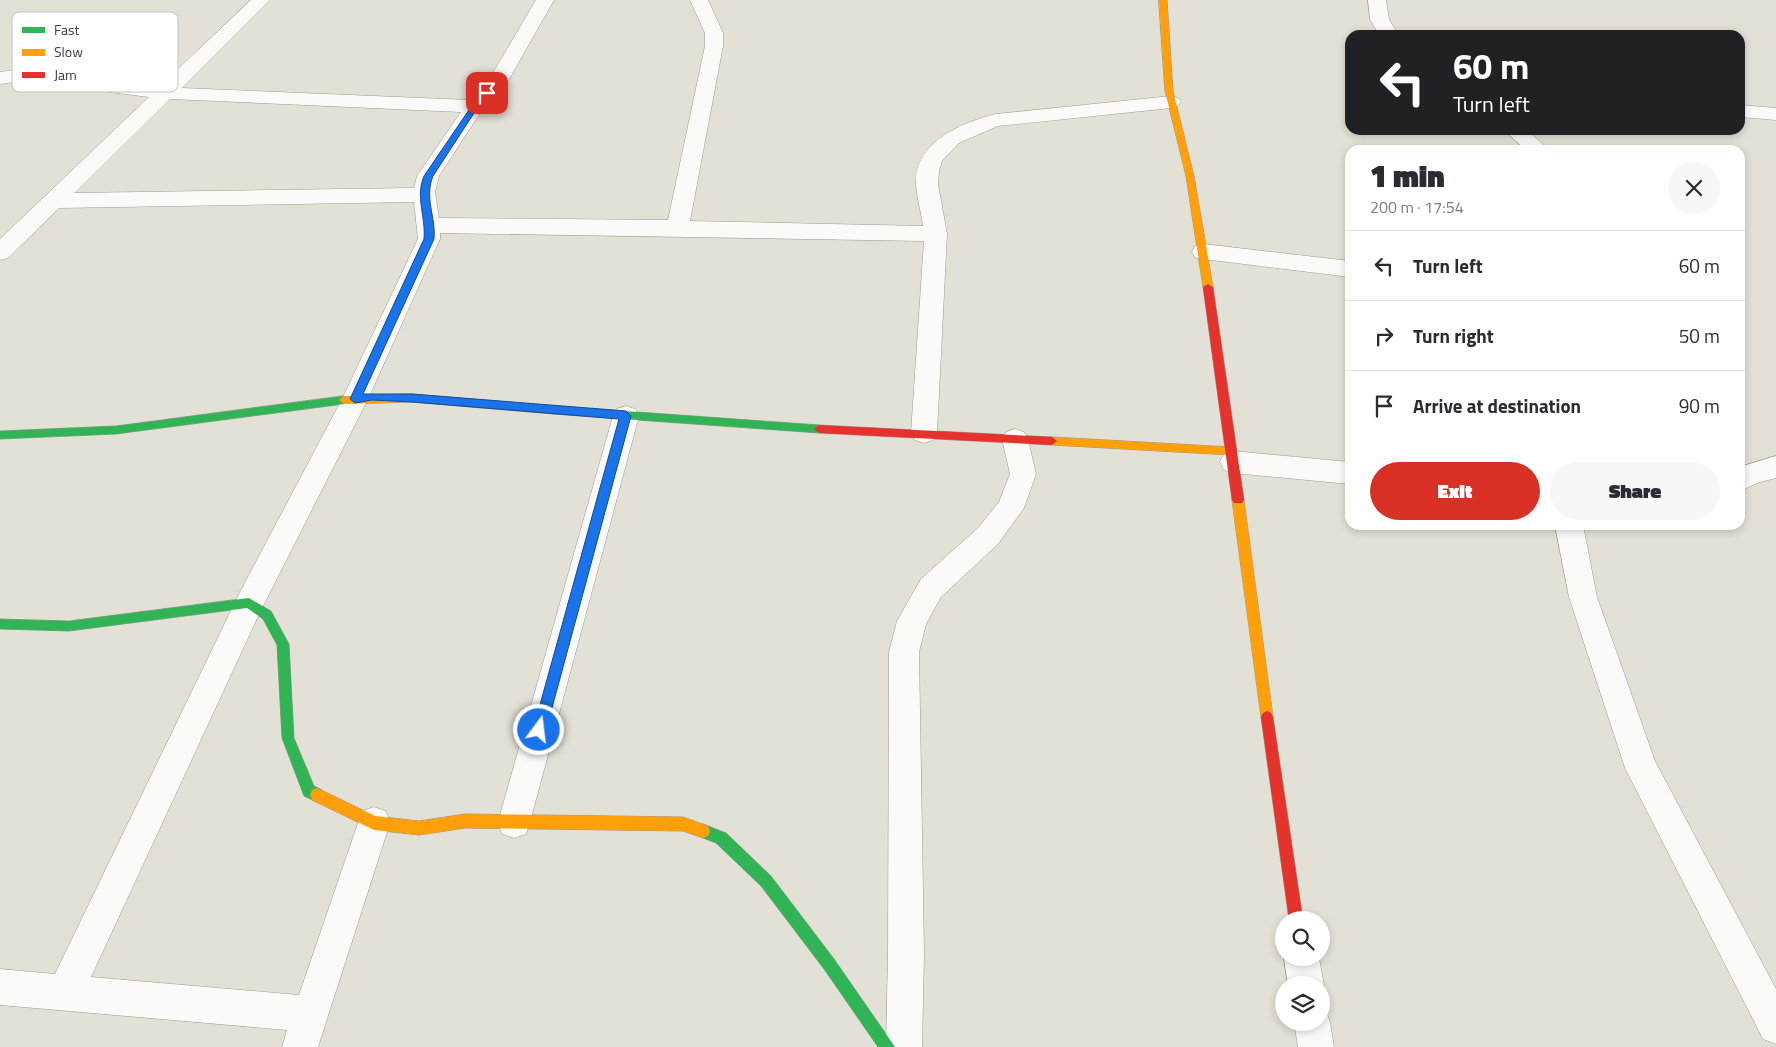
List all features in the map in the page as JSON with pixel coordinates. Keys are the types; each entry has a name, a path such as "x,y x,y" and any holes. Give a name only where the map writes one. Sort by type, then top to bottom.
{"street":[{"path":"178,80 261,0"},
{"path":"65,993 249,603 355,399 429,239 430,225 423,195 428,176 476,106 498,81 546,0"},
{"path":"677,228 714,46 714,33 699,0"},
{"path":"1163,0 1172,102 1190,176 1213,316 1284,847 1295,911"},
{"path":"1377,0 1378,16 1385,30"},
{"path":"156,92 476,106"},
{"path":"0,252 164,93"},
{"path":"924,433 936,234 927,184 928,171 933,159 952,138 965,131 996,120 1172,102"},
{"path":"1745,111 1776,114"},
{"path":"1520,135 1533,145"},
{"path":"52,202 423,195"},
{"path":"430,225 936,234"},
{"path":"1203,252 1345,268"},
{"path":"0,435 65,434 133,428 327,400 372,396 730,424 1015,439 1232,457 1345,472"},
{"path":"514,822 626,416"},
{"path":"904,1047 906,954 904,652 912,621 931,588 988,536 1010,508 1023,474 1015,439"},
{"path":"1745,477 1753,473 1776,467"},
{"path":"1570,530 1583,597 1641,768 1776,1026"},
{"path":"0,624 69,626 249,603 267,615 283,644 288,738 309,790 374,824 419,828 466,821 683,824 721,838 766,881 830,964 887,1047"},
{"path":"300,1047 374,824"},
{"path":"0,987 312,1014"},
{"path":"1313,1031 1316,1047"}],"traffic: fast":[{"path":"0,435 116,430 344,400"},
{"path":"553,410 819,429"},
{"path":"0,624 69,626 249,603 267,615 283,644 288,738 309,791 317,795"},
{"path":"703,831 721,838 766,881 829,964 887,1047"}],"traffic: slow":[{"path":"1163,0 1169,91 1190,176 1208,287"},
{"path":"344,400 412,398 553,410"},
{"path":"1052,441 1231,451"},
{"path":"1238,500 1267,717"},
{"path":"317,795 374,823 419,828 465,821 683,824 703,831"}],"traffic: jam":[{"path":"1208,287 1238,500"},
{"path":"819,429 1052,441"},
{"path":"1267,717 1295,911"}],"route":[{"path":"487,93 428,176 423,195 430,225 429,239 355,399 372,396 412,398 626,416 539,730"}]}
